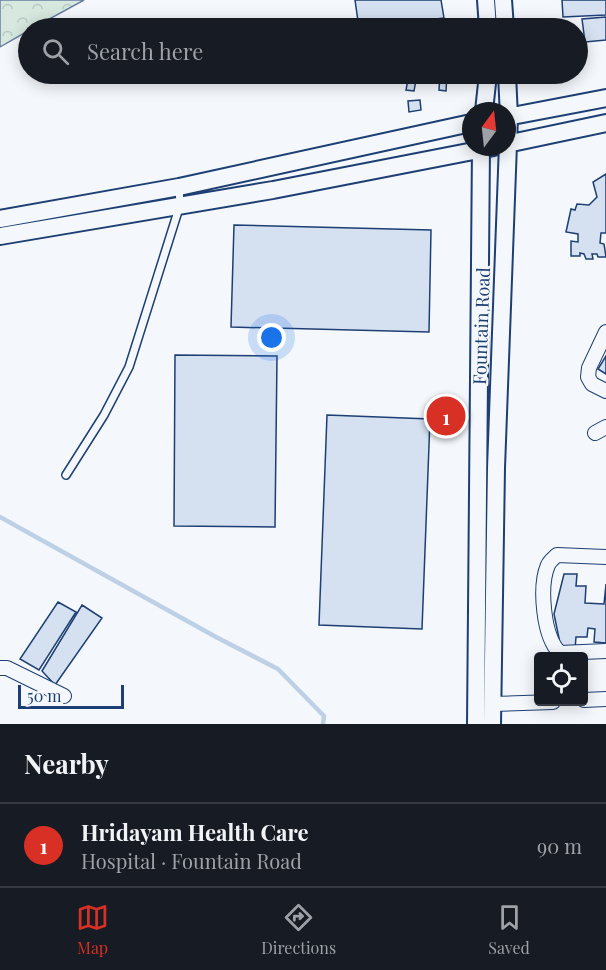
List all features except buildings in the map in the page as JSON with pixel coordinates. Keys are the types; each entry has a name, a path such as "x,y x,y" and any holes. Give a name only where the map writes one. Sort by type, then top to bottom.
{"street":[{"path":"486,0 487,18"},
{"path":"504,0 505,18"},
{"path":"485,102 487,84"},
{"name":"Fountain Road","path":"507,84 508,102"},
{"path":"516,116 606,99"},
{"path":"516,142 606,123"},
{"path":"0,219 179,187 462,125"},
{"path":"0,236 462,152"},
{"name":"Fountain Road","path":"476,724 485,156"},
{"name":"Fountain Road","path":"492,724 495,468 507,156"},
{"path":"606,332 589,368 588,377 592,384 606,391"},
{"path":"606,557 558,555 548,563 542,587 548,627 554,647 560,653 606,651"},
{"path":"0,668 7,668 64,696"},
{"path":"588,700 606,699"},
{"path":"493,704 534,703"}],"lane":[{"path":"66,475 104,415 129,367 180,205 179,187"}],"green space":[{"path":"0,0 84,0 51,18 18,18 18,37 0,47"}],"waterway":[{"path":"0,517 278,669 324,716 323,724"}],"place":[{"name":"Hridayam Health Care","path":"446,416"}]}
